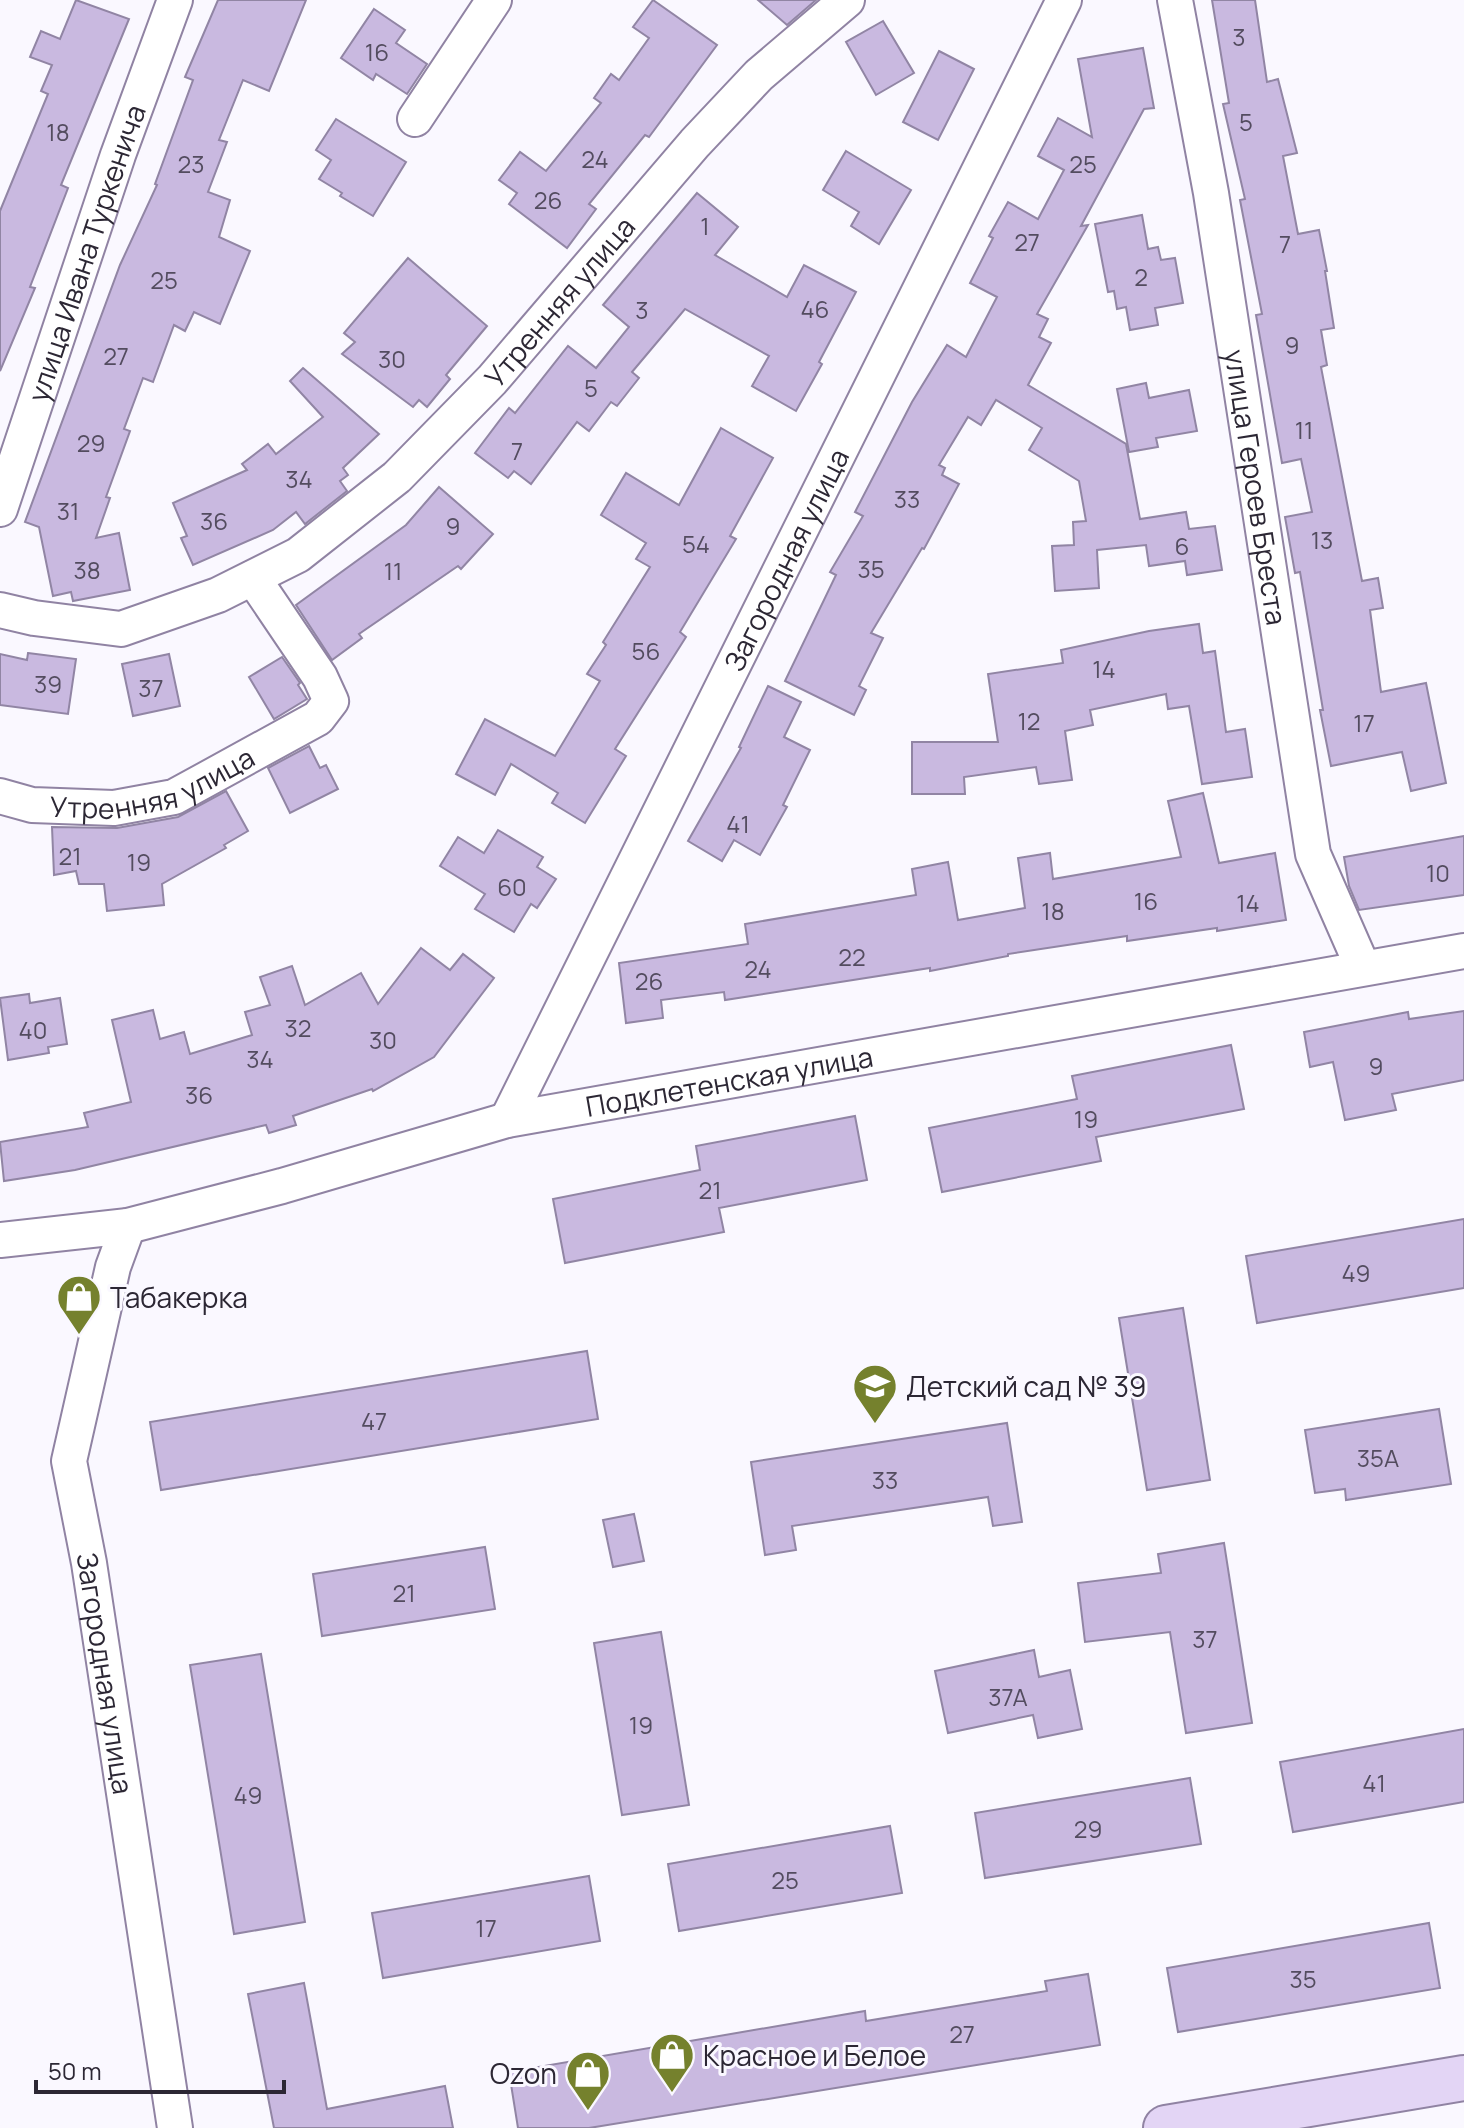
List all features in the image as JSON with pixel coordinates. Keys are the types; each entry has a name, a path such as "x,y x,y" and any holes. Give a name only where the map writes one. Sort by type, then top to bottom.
{"street":[{"name":"улица Ивана Туркенича","path":"0,509 118,155 175,0"},
{"path":"415,119 494,0"},
{"name":"Утренняя улица","path":"0,610 34,618 121,629 218,595 298,555 397,477 492,380 705,132 759,75 847,0"},
{"name":"Загородная улица","path":"507,1120 1064,0"},
{"name":"улица Героев Бреста","path":"1175,0 1211,193 1313,854 1363,968"},
{"name":"Утренняя улица","path":"0,796 32,805 114,808 174,797 318,718 331,701 320,677 253,578"},
{"name":"Подклетенская улица","path":"0,1240 128,1226 282,1186 507,1120 1464,951"},
{"name":"Загородная улица","path":"128,1226 113,1267 69,1461 89,1563 175,2128"},
{"path":"1166,2128 1464,2078"}],"building":[{"path":"76,0 129,19 61,185 68,188 30,287 35,288 0,371 0,211 48,94 41,91 52,65 30,57 41,31 60,39"},
{"path":"218,0 306,0 269,91 243,80 219,140 227,142 208,192 230,200 219,237 250,251 220,324 194,312 185,331 174,325 153,382 143,378 124,429 130,431 106,497 110,498 96,538 119,533 130,590 73,601 71,592 53,596 39,527 25,522 120,265 157,185 193,80 185,77"},
{"path":"653,0 717,45 649,137 645,135 589,204 596,209 567,248 509,204 517,193 499,180 520,152 546,171 601,103 594,98 611,74 619,80 649,38 633,27"},
{"path":"758,0 816,0 787,25"},
{"path":"1212,0 1255,0 1267,82 1278,79 1297,153 1283,156 1298,234 1319,230 1327,271 1334,328 1321,330 1327,365 1321,367 1362,581 1378,578 1383,608 1370,610 1381,692 1426,683 1446,783 1411,791 1402,752 1331,766 1300,572 1295,573 1285,517 1312,512 1301,459 1282,463 1256,315 1262,314 1240,200 1245,199 1223,104 1229,103"},
{"path":"374,9 405,30 396,43 427,64 407,94 376,74 373,80 341,58"},
{"path":"883,21 914,73 876,95 846,42"},
{"path":"1143,48 1154,108 1144,109 1081,226 1088,225 1037,314 1048,319 1039,337 1051,343 1028,385 1126,444 1140,519 1186,512 1189,529 1215,526 1222,570 1187,575 1185,561 1149,566 1146,545 1097,550 1099,588 1055,591 1052,546 1074,545 1073,522 1086,521 1079,481 1029,450 1042,428 996,400 981,425 968,417 939,465 945,468 942,475 959,484 924,549 871,633 883,638 859,686 866,690 854,715 785,681 836,575 830,572 863,516 855,512 912,402 947,345 966,357 997,297 970,283 993,238 989,236 1008,202 1038,219 1064,170 1038,156 1058,118 1092,137 1078,59"},
{"path":"939,51 974,69 938,140 903,122"},
{"path":"336,119 406,162 373,216 319,179 331,160 316,150"},
{"path":"846,151 911,190 879,244 851,226 859,212 823,190"},
{"path":"697,193 738,227 715,255 787,297 804,265 856,292 796,411 752,386 769,356 685,309 632,372 639,378 617,406 611,402 589,431 577,422 531,484 514,471 508,478 475,453 509,408 515,413 568,346 596,368 629,327 603,305"},
{"path":"1142,215 1148,249 1158,247 1161,260 1175,258 1183,303 1155,308 1158,325 1130,330 1126,307 1117,309 1114,291 1108,292 1095,224"},
{"path":"408,258 487,326 446,375 450,379 427,407 419,400 413,407 342,354 355,342 344,333"},
{"path":"303,368 379,434 343,468 348,475 340,481 347,491 305,524 296,512 273,530 193,565 181,538 187,536 173,503 247,470 242,464 268,444 276,454 323,417 290,381"},
{"path":"1146,383 1149,398 1189,390 1197,431 1156,438 1158,447 1129,452 1117,389"},
{"path":"721,428 773,458 730,536 736,539 680,632 686,637 615,749 626,756 585,823 552,803 558,793 511,764 495,795 456,774 485,719 555,756 600,681 587,674 606,645 603,642 650,567 636,559 646,543 601,515 626,473 679,505"},
{"path":"439,487 493,534 461,569 458,566 359,634 362,638 332,660 296,605 406,525"},
{"path":"1199,624 1203,653 1215,651 1226,732 1245,729 1252,777 1202,784 1189,706 1168,709 1166,694 1090,710 1093,725 1065,731 1072,780 1039,784 1036,767 964,777 965,794 912,794 912,742 998,742 988,674 1063,663 1061,650"},
{"path":"28,653 76,659 68,714 0,705 0,654 27,660"},
{"path":"169,654 180,706 133,716 122,664"},
{"path":"282,657 307,699 274,719 249,677"},
{"path":"768,686 801,702 784,737 810,750 783,805 787,807 760,855 734,840 722,861 688,841 741,748"},
{"path":"309,746 320,768 326,765 338,789 290,813 268,768"},
{"path":"226,791 248,831 224,845 226,848 162,884 164,905 107,911 104,884 79,884 76,871 54,875 52,827 117,828 178,817"},
{"path":"1203,793 1219,863 1275,853 1286,920 1127,941 1127,936 1008,954 930,971 930,968 725,1000 724,992 661,1000 663,1018 626,1023 619,963 748,944 745,924 916,895 912,869 948,862 958,920 1025,908 1018,858 1050,853 1053,879 1181,857 1168,801"},
{"path":"498,830 543,857 537,867 556,879 537,908 531,904 514,932 475,909 485,894 440,866 458,837 484,853"},
{"path":"1464,836 1464,895 1359,910 1349,886 1344,857"},
{"path":"421,948 450,970 463,954 494,978 434,1057 373,1091 293,1116 296,1125 269,1133 266,1125 75,1170 4,1181 0,1142 88,1127 84,1113 131,1102 112,1020 153,1010 160,1039 184,1032 190,1054 252,1035 245,1012 270,1005 260,977 292,966 305,1005 361,973 378,1004"},
{"path":"29,994 30,1003 60,998 67,1044 48,1047 49,1053 8,1060 0,998"},
{"path":"1464,1011 1464,1080 1392,1094 1396,1110 1345,1120 1333,1062 1310,1067 1304,1032 1408,1012 1409,1019"},
{"path":"1231,1045 1244,1109 1096,1137 1101,1161 942,1192 929,1128 1077,1099 1072,1076"},
{"path":"855,1116 867,1180 719,1208 724,1232 565,1263 553,1199 700,1170 696,1146"},
{"path":"1464,1219 1464,1288 1257,1323 1246,1256"},
{"path":"1183,1308 1210,1480 1147,1490 1119,1318"},
{"path":"587,1351 598,1419 161,1490 150,1422"},
{"path":"1439,1409 1451,1484 1346,1500 1345,1489 1315,1493 1305,1430"},
{"path":"1007,1423 1022,1522 993,1526 988,1497 792,1526 796,1550 765,1555 751,1462"},
{"path":"634,1514 644,1561 613,1567 603,1520"},
{"path":"1224,1543 1252,1723 1186,1733 1170,1632 1085,1642 1078,1583 1161,1573 1158,1554"},
{"path":"485,1547 495,1609 322,1636 313,1574"},
{"path":"661,1632 689,1805 622,1815 594,1643"},
{"path":"1034,1650 1039,1677 1070,1670 1082,1729 1038,1738 1033,1715 948,1733 935,1671"},
{"path":"261,1654 305,1922 234,1934 190,1665"},
{"path":"1464,1729 1464,1802 1293,1832 1280,1762"},
{"path":"1190,1778 1201,1844 985,1878 975,1813"},
{"path":"890,1826 902,1893 679,1931 668,1864"},
{"path":"589,1876 600,1941 383,1978 372,1913"},
{"path":"1429,1923 1440,1988 1178,2032 1167,1968"},
{"path":"1088,1974 1100,2045 589,2128 518,2128 509,2072 865,2011 866,2021 1047,1991 1045,1981"},
{"path":"304,1983 327,2109 445,2086 453,2128 274,2128 248,1994"}],"place":[{"name":"Табакерка","path":"79,1336"},
{"name":"Детский сад № 39","path":"875,1425"},
{"name":"Красное и Белое","path":"672,2094"},
{"name":"Ozon","path":"588,2112"}]}
